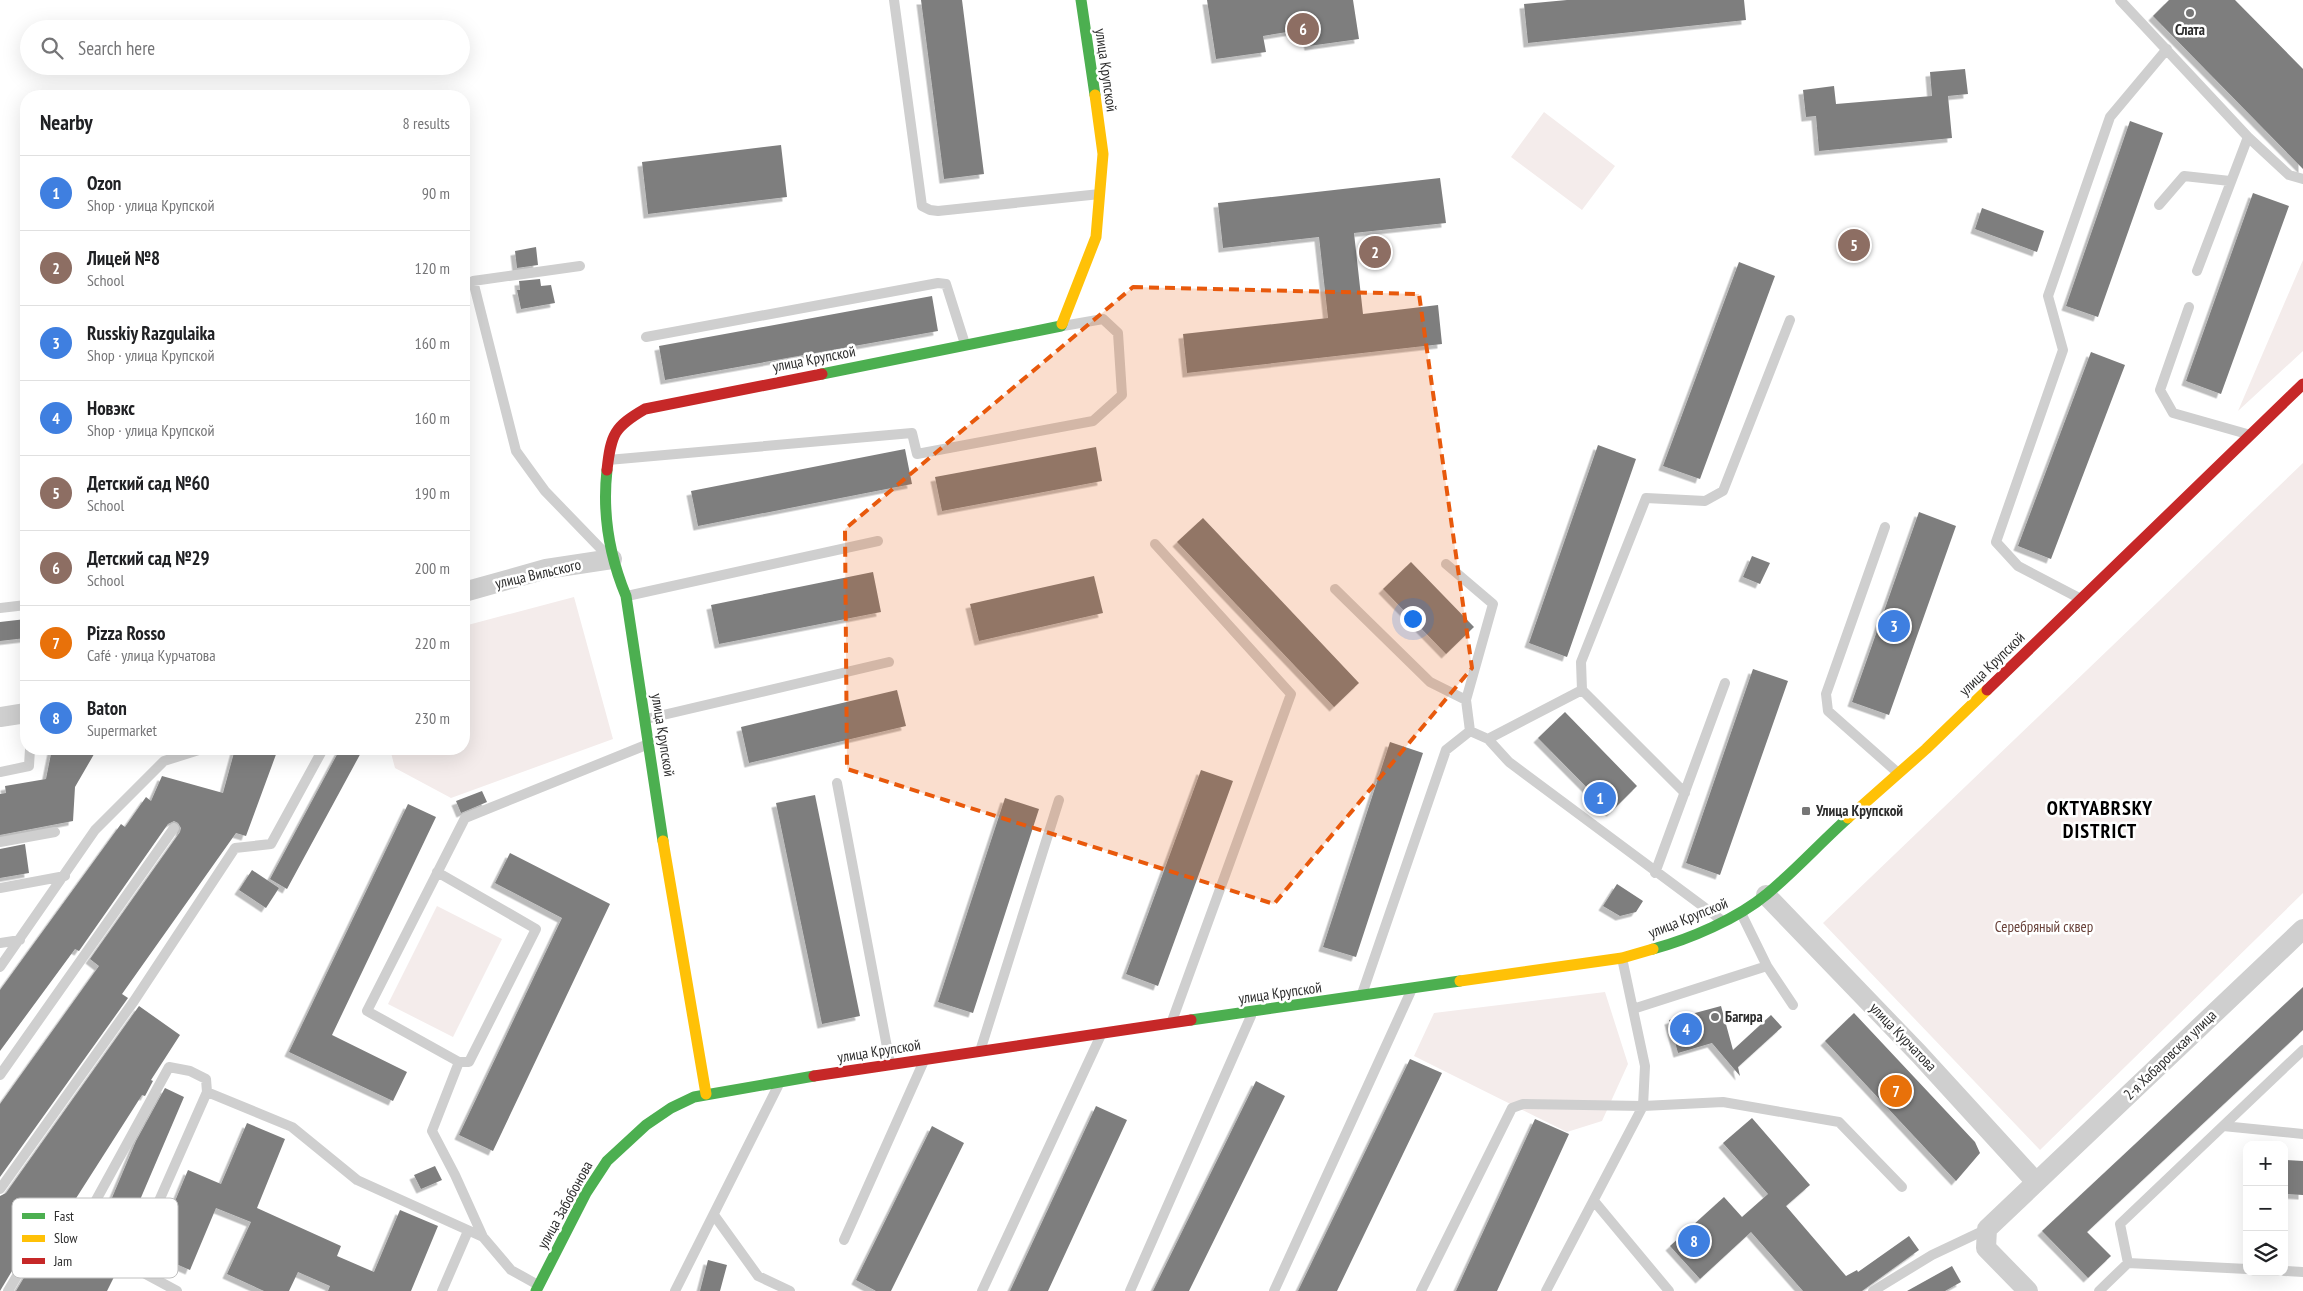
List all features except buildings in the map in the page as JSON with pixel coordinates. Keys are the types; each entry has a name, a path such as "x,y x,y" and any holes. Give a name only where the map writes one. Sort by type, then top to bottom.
{"street":[{"name":"улица Крупской","path":"1081,0 1103,154 1101,194 1096,237 1061,326 645,409 617,428 610,446 606,507 612,559 626,596 650,744 674,914 706,1094 781,1080 1412,990 1622,958 1676,943 1723,922 1766,894 1829,835 1899,774 2303,384"},
{"name":"улица Вильского","path":"470,590 546,569 612,559"},
{"path":"0,717 20,715"},
{"name":"улица Курчатова","path":"1766,894 1919,1054 2036,1182"},
{"name":"2-я Хабаровская улица","path":"1987,1229 2303,929"},
{"name":"улица Забобонова","path":"537,1288 586,1193 608,1160 646,1125 671,1108 706,1094"},
{"path":"1987,1229 1986,1248 2028,1291"}],"lane":[{"path":"894,0 922,206 938,211 1101,194"},
{"path":"2120,0 2248,138 2289,175 2303,179"},
{"path":"2080,599 2018,566 1996,542 2063,350 2048,296 2051,287 2110,117 2167,49"},
{"path":"2197,272 2230,181 2248,138"},
{"path":"2159,205 2184,176 2230,181"},
{"path":"580,266 474,281 516,451 545,491 612,559"},
{"path":"646,337 938,283 946,284 965,344"},
{"path":"2189,307 2160,390 2172,413 2249,435"},
{"path":"608,460 912,433 917,454 1093,421 1122,395 1118,333 1103,319 1061,326"},
{"path":"1685,793 1582,690 1581,662 1646,498 1705,501 1723,491 1790,320"},
{"path":"1885,527 1826,694 1828,711 1899,774"},
{"path":"626,596 878,541"},
{"path":"1155,544 1291,694 1170,1024"},
{"path":"1446,564 1493,604 1466,700 1470,730"},
{"path":"1335,589 1430,682 1466,700"},
{"path":"0,608 20,606"},
{"path":"646,719 889,662"},
{"path":"1655,873 1725,683"},
{"path":"1488,739 1582,690"},
{"path":"1470,730 1488,739 1509,762 1723,922"},
{"path":"1361,997 1446,750 1470,730"},
{"path":"437,872 536,929 469,1062 459,1062 367,1011 437,872 465,818 650,744"},
{"path":"0,772 29,766 30,755"},
{"path":"0,967 65,876 95,830 164,761 183,755"},
{"path":"0,1189 134,1001 235,848 271,844 320,755"},
{"path":"837,783 890,1064"},
{"path":"980,1052 1059,800"},
{"path":"0,1075 174,828"},
{"path":"0,842 55,832"},
{"path":"0,888 65,876"},
{"path":"1741,912 1767,966 1793,1005"},
{"path":"0,943 20,940"},
{"path":"1546,1291 1643,1106 1645,1066 1622,958"},
{"path":"1633,1009 1767,966"},
{"path":"1274,1291 1412,990"},
{"path":"1130,1291 1252,1012"},
{"path":"982,1291 1102,1034"},
{"path":"2128,1263 2120,1224 2303,1050"},
{"path":"844,1240 925,1059"},
{"path":"459,1062 432,1131 455,1175 482,1237 511,1270 537,1288"},
{"path":"97,1198 168,1067 190,1071 206,1079 207,1092 160,1198"},
{"path":"675,1291 781,1080"},
{"path":"207,1092 292,1127 357,1180 482,1237"},
{"path":"1421,1291 1512,1108 1523,1104 1643,1106 1723,1102 1839,1122 1902,1187"},
{"path":"2223,1126 2303,1134"},
{"path":"1594,1201 1670,1291"},
{"path":"714,1215 758,1276 790,1291"},
{"path":"1873,1291 1932,1255 1987,1229"},
{"path":"442,1291 468,1231"},
{"path":"2099,1291 2128,1263 2243,1269"},
{"path":"2288,1271 2303,1272"},
{"path":"8,1291 16,1278"},
{"path":"153,1278 176,1291"}],"highlighted area":[{"path":"1133,287 1419,294 1472,668 1274,904 847,769 845,529"}],"green space":[{"path":"1544,112 1615,166 1582,210 1511,157"},
{"path":"2303,260 2303,351 2238,411"},
{"name":"Серебряный сквер","path":"2303,463 2303,893 2040,1150 1823,923"},
{"path":"574,597 613,739 451,798 395,768 392,755 470,755 470,624"},
{"path":"437,906 502,939 453,1037 388,1004"},
{"path":"1605,992 1628,1064 1602,1121 1567,1132 1414,1056 1434,1013"}],"traffic: fast":[{"path":"1081,0 1095,95"},
{"path":"822,374 1061,326 1062,324"},
{"path":"607,470 605,503 608,534 615,565 626,596 663,841"},
{"path":"1653,949 1682,940 1742,912 1788,876 1848,818"},
{"path":"1191,1020 1460,981"},
{"path":"536,1291 586,1193 607,1161 646,1125 671,1108 694,1097 814,1076"}],"traffic: slow":[{"path":"1062,324 1096,237 1103,154 1095,95"},
{"path":"1848,818 1926,749 1987,690"},
{"path":"663,841 706,1094"},
{"path":"1460,981 1622,958 1653,949"}],"traffic: jam":[{"path":"607,470 610,448 616,433 627,421 645,409 822,374"},
{"path":"1987,690 2303,384"},
{"path":"814,1076 1191,1020"}],"place":[{"name":"Слата","path":"2190,13"},
{"name":"Детский сад №29","path":"1303,29"},
{"name":"Детский сад №60","path":"1854,245"},
{"name":"Лицей №8","path":"1375,252"},
{"name":"Russkiy Razgulaika","path":"1894,626"},
{"name":"Ozon","path":"1600,798"},
{"name":"Улица Крупской","path":"1806,811"},
{"name":"Багира","path":"1715,1017"},
{"name":"Новэкс","path":"1686,1029"},
{"name":"Pizza Rosso","path":"1896,1091"},
{"name":"Baton","path":"1694,1241"}],"district":[{"name":"OKTYABRSKY DISTRICT","path":"2100,820"}]}
